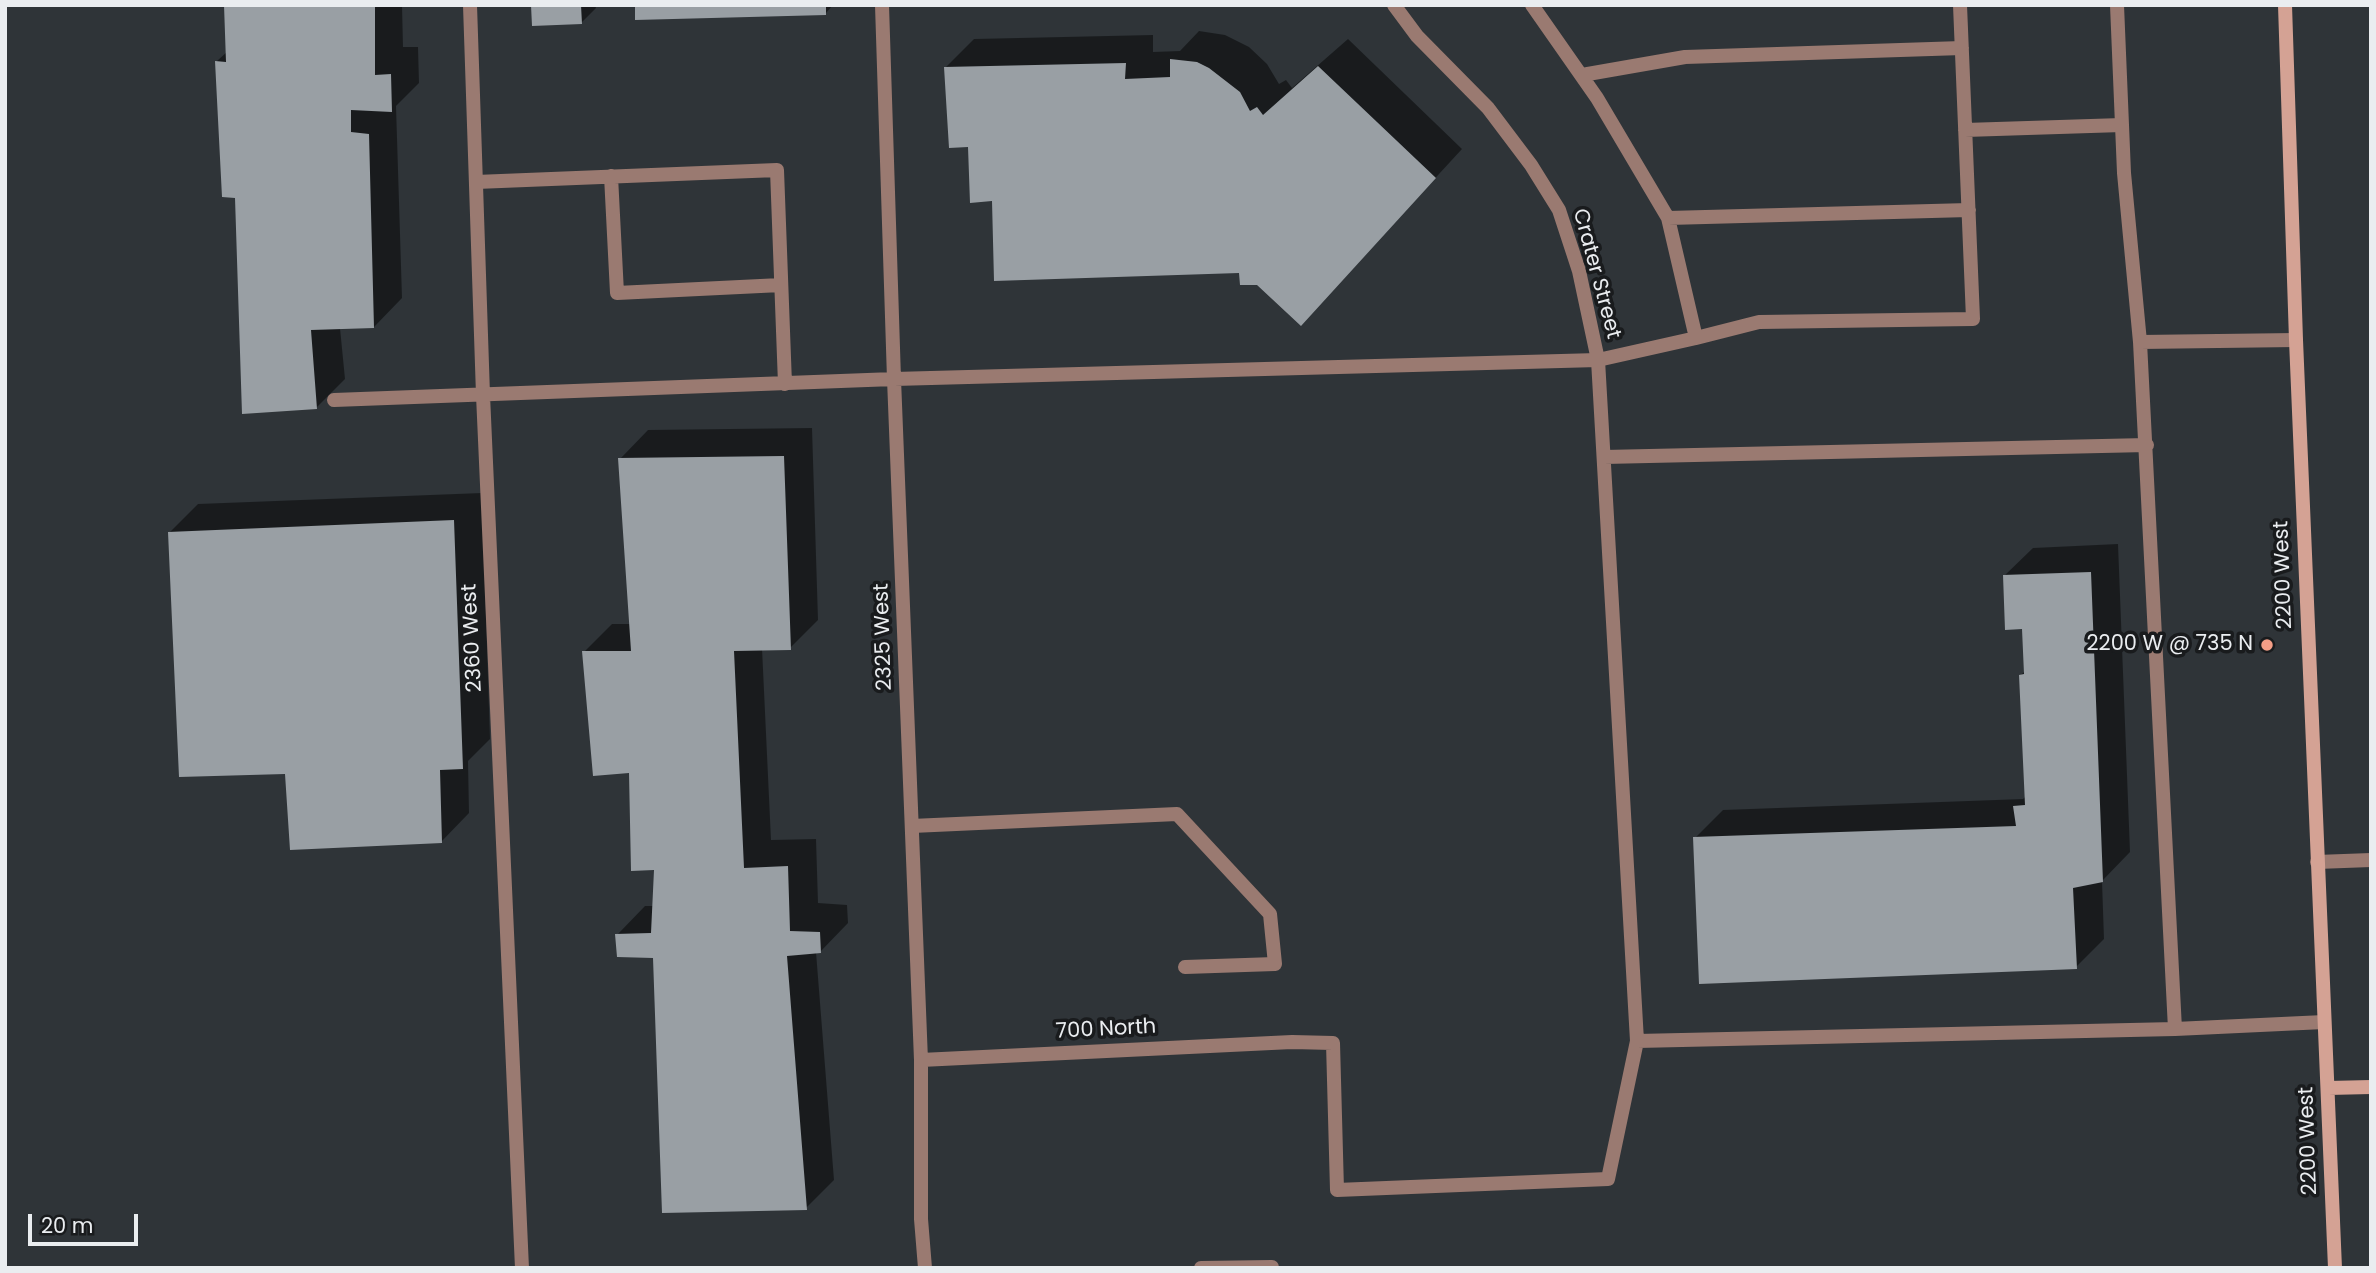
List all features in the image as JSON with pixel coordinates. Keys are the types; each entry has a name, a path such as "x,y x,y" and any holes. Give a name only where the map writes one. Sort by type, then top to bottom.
{"street":[{"name":"2200 West","path":"2286,5 2296,340 2335,1268"},
{"path":"2328,1088 2371,1087"}],"lane":[{"name":"2360 West","path":"470,5 522,1268"},
{"name":"2325 West","path":"882,5 921,1060 921,1219 925,1268"},
{"name":"Crater Street","path":"1394,5 1417,36 1488,108 1531,164 1559,211 1579,271 1598,360 1637,1041"},
{"path":"1532,5 1597,97 1668,218 1696,338"},
{"path":"334,400 894,379 1598,360 1759,322 1973,319 1960,5"},
{"path":"2117,5 2122,125 2147,444 2175,1029"},
{"path":"1582,75 1685,57 1962,48"},
{"path":"1965,130 2122,125"},
{"path":"476,182 777,170 785,384"},
{"path":"611,176 617,293 781,285"},
{"path":"1668,218 1969,210"},
{"path":"2140,342 2296,340"},
{"path":"1604,457 2147,444"},
{"path":"912,826 1177,814 1270,914 1275,964 1185,967"},
{"path":"2317,862 2371,860"},
{"path":"1637,1041 2175,1029 2324,1022"},
{"name":"700 North","path":"921,1060 1292,1042 1333,1043 1336,1190 1608,1179 1637,1041"},
{"path":"1201,1268 1272,1267"}],"building":[{"path":"224,5 375,5 375,75 391,74 392,112 351,110 351,132 369,134 374,328 311,330 317,409 242,414 235,198 222,197 215,61 226,62"},
{"path":"531,5 581,5 582,24 532,26"},
{"path":"635,5 826,5 826,15 635,20"},
{"path":"1170,59 1197,62 1209,68 1240,92 1250,111 1257,107 1263,115 1318,66 1436,178 1301,326 1257,285 1240,285 1239,273 994,281 992,201 970,203 968,147 949,148 944,67 1126,63 1125,79 1170,77"},
{"path":"784,456 791,650 734,651 744,868 788,866 790,931 820,932 821,953 787,956 807,1210 662,1213 653,958 617,957 615,934 651,933 654,870 631,871 629,773 593,776 582,651 631,651 618,458"},
{"path":"454,520 463,769 440,770 442,843 290,850 285,774 179,777 168,532"},
{"path":"2091,572 2103,882 2073,888 2077,969 1699,984 1693,837 2016,826 2013,806 2025,805 2019,675 2024,674 2022,629 2005,630 2003,575"}],"place":[{"name":"2200 W @ 735 N","path":"2267,645"}]}
